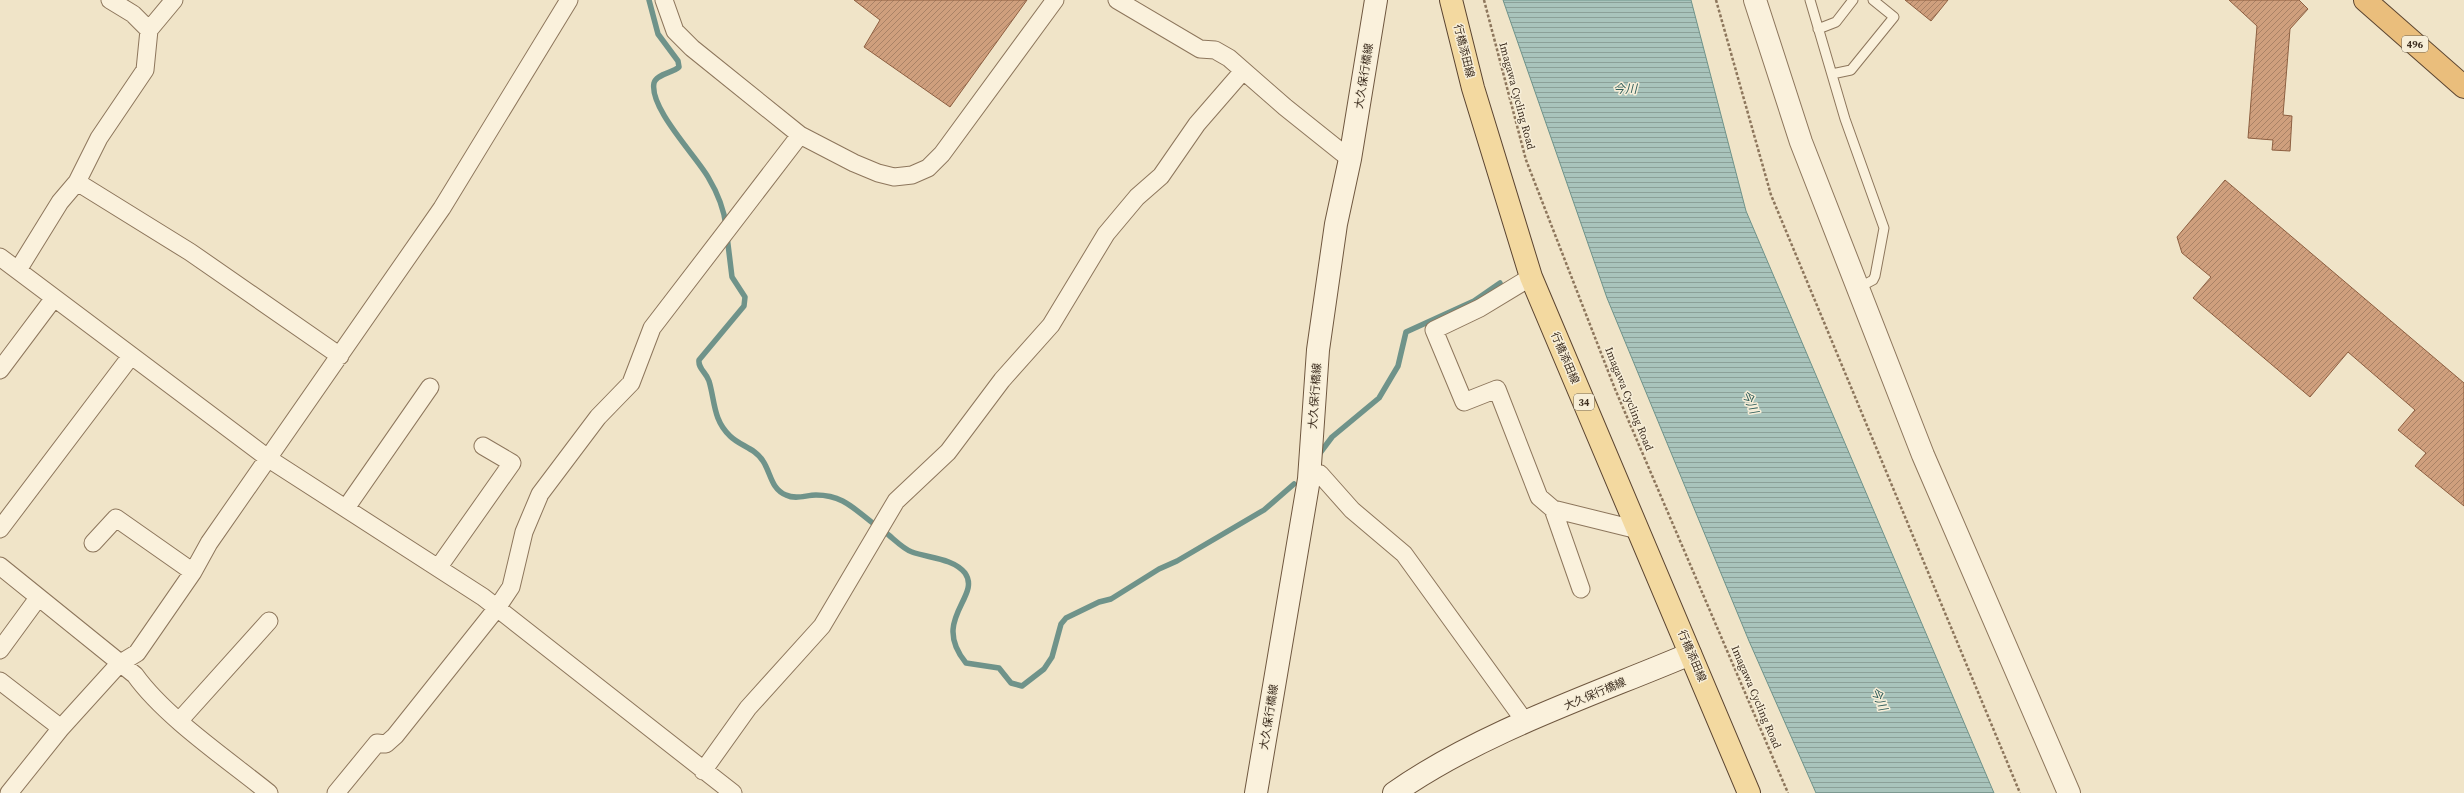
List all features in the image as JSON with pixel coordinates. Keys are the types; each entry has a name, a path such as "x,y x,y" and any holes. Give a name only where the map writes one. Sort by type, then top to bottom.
{"highway":[{"name":"496","path":"2365,0 2464,87"}],"main road":[{"name":"大久保行橋線","path":"1256,793 1309,479 1318,350 1336,224 1350,160 1376,0"},
{"name":"行橋添田線","path":"1451,0 1473,88 1531,277 1749,793"},
{"path":"1756,0 1801,142 1923,455 2069,793"},
{"name":"大久保行橋線","path":"1394,793 1445,760 1526,723 1690,654"}],"street":[{"path":"110,0 133,14 149,30"},
{"path":"18,270 60,202 77,182 99,138 145,70 149,30 174,0"},
{"path":"9,793 61,728 119,664 137,653 193,572 209,543 269,459 442,208 569,0"},
{"path":"664,0 675,31 692,48 800,135 878,173 894,177 912,175 928,168 942,154 1055,0"},
{"path":"1117,0 1200,49 1215,50 1229,58 1350,160"},
{"path":"703,770 748,708 822,626 896,501 948,452 1002,380 1051,325 1106,234 1137,197 1161,176 1197,124 1243,71"},
{"path":"336,793 377,743 386,744 395,736 497,608 511,587 524,532 540,494 598,418 631,384 652,328 800,135"},
{"path":"77,182 190,252 340,356"},
{"path":"1,259 18,270 269,459 438,568 497,608 703,770 712,787 733,793"},
{"path":"1531,277 1480,308 1434,330 1464,402 1497,389 1539,497 1552,509 1581,589"},
{"path":"0,370 54,298"},
{"path":"0,529 131,356"},
{"path":"346,508 430,387"},
{"path":"438,568 512,463 483,446"},
{"path":"1309,479 1320,474 1352,510 1404,554 1526,723"},
{"path":"1552,509 1638,530"},
{"path":"93,543 116,518 193,572"},
{"path":"0,566 119,664 135,675 145,689 180,720 269,793"},
{"path":"0,650 38,598"},
{"path":"180,720 268,621"},
{"path":"0,681 61,728"}],"lane":[{"path":"1810,0 1832,74 1884,228 1875,276 1873,280 1858,288"},
{"path":"1818,29 1836,22 1853,0"},
{"path":"1832,74 1851,70 1894,17 1873,0"}],"path":[{"name":"Imagawa Cycling Road","path":"1484,0 1529,168 1615,389 1788,793"},
{"path":"1716,0 1771,195 2020,793"}],"water":[{"name":"今川","path":"1503,0 1691,0 1746,211 1994,793 1816,793 1749,641 1607,298"}],"building":[{"path":"854,0 1027,0 950,107 864,47 880,20"},
{"path":"1905,0 1948,0 1931,21"},
{"path":"2229,0 2299,0 2308,9 2290,29 2283,115 2292,116 2290,151 2272,150 2273,140 2248,138 2257,26"},
{"path":"2225,180 2464,383 2464,506 2415,466 2426,453 2398,430 2415,410 2348,352 2310,397 2193,298 2211,277 2182,253 2177,237"}],"waterway":[{"path":"649,0 658,34 678,61 679,67 655,80 654,93 666,118 711,183 722,207 726,226"},
{"path":"727,236 732,277 745,297 744,306 699,360 700,366 709,381 715,410 720,423 730,436 760,457 766,466 774,485 781,492 794,497 816,495 834,497 854,508 874,524"},
{"path":"1317,457 1332,437 1379,398 1398,366 1406,332 1474,301 1500,283"},
{"path":"885,532 909,551 947,561 954,564 965,573 968,582 967,591 954,622 953,634 956,647 966,663 999,668 1011,683 1022,686 1044,669 1052,657 1061,624 1066,618 1099,602 1111,599 1159,569 1177,561 1264,510 1294,484"}]}
